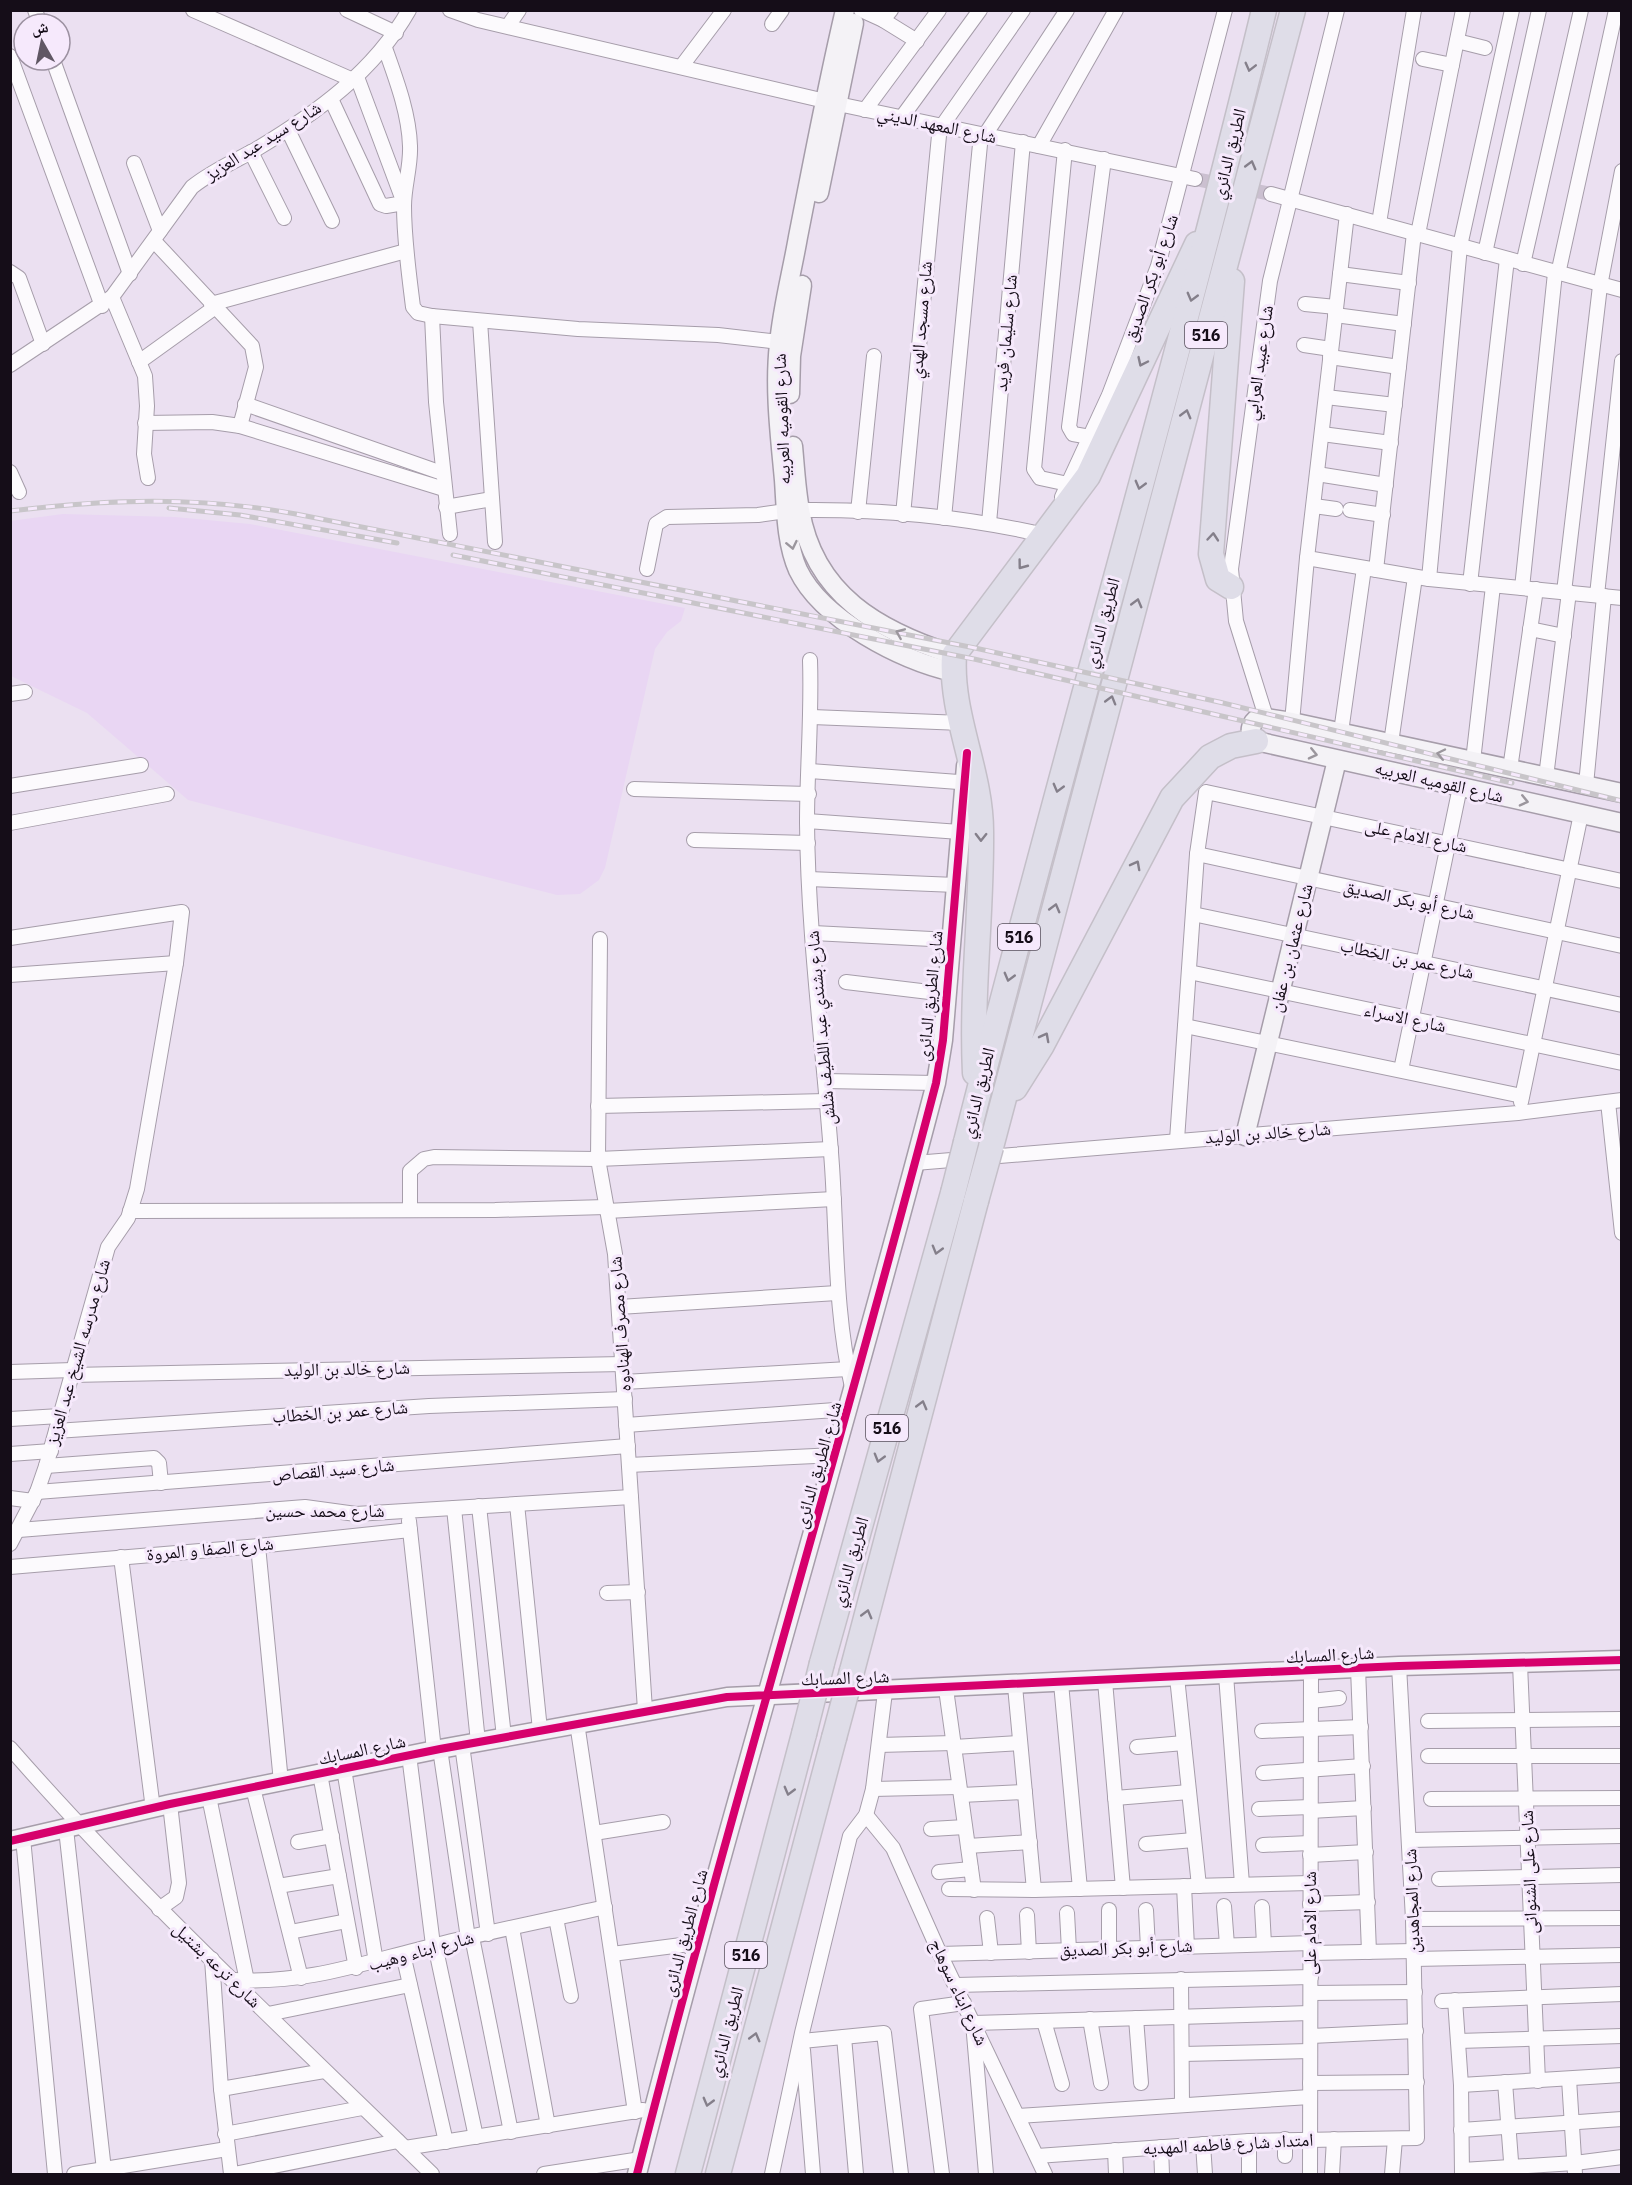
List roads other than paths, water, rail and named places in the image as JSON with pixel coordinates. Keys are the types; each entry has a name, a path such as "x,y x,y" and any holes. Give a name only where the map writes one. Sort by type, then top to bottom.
{"highway":[{"name":"الطريق الدائري","path":"718,2175 852,1671 964,1197 966,1142 976,1100 1072,731 1215,215 1264,10"},
{"name":"الطريق الدائري","path":"688,2175 822,1663 964,1197 991,1147 1004,1105 1293,10"},
{"path":"1231,587 1218,579 1211,554 1240,206"},
{"path":"976,1100 974,988 981,830 971,783 953,664 1088,476 1144,359 1177,281 1215,215"},
{"path":"1004,1105 1042,1045 1172,798 1210,757 1231,746 1256,741"}],"street":[{"path":"193,10 355,79 404,203"},
{"path":"347,10 396,33"},
{"name":"شارع سيد عبد العزيز","path":"10,365 107,301 130,274 192,187 206,175 288,130 331,99 355,79 385,48 409,10"},
{"name":"شارع المعهد الديني","path":"450,10 508,26 865,110 1065,150 1189,178"},
{"path":"508,26 519,10"},
{"path":"681,67 724,10"},
{"path":"772,24 782,10"},
{"name":"شارع القوميه العربيه","path":"793,510 791,356 845,10"},
{"path":"859,10 887,16 917,40"},
{"name":"شارع القوميه العربيه","path":"859,10 831,102 779,342 778,378 793,510 818,562 844,598 880,625 953,664"},
{"path":"865,110 939,10"},
{"path":"902,117 980,10"},
{"path":"941,126 1023,10"},
{"path":"944,518 983,134 1067,10"},
{"path":"1039,146 1116,10"},
{"name":"شارع أبو بكر الصديق","path":"1044,535 1090,437 1158,266 1189,178 1225,10"},
{"name":"شارع عبيد العرابي","path":"1266,717 1236,621 1231,570 1270,281 1288,197 1337,10"},
{"path":"1379,223 1414,10"},
{"path":"1341,732 1370,569 1383,515 1416,234 1463,10"},
{"path":"1391,743 1422,578 1460,246 1512,10"},
{"path":"1485,253 1539,10"},
{"path":"1523,264 1581,10"},
{"path":"1510,769 1530,629 1529,589 1557,274 1616,10"},
{"path":"1457,41 1485,48"},
{"path":"385,48 409,130 411,148 404,203 406,251 413,307 418,313 578,329 718,335 779,342"},
{"path":"10,56 107,301 139,362 147,391 144,454 148,478"},
{"path":"1423,59 1452,65"},
{"path":"57,72 130,274"},
{"path":"331,99 380,204 387,206 404,203"},
{"name":"شارع مسجد الهدي","path":"903,515 941,126"},
{"path":"288,130 332,221"},
{"name":"شارع سليمان فريد","path":"989,524 1023,142"},
{"path":"1065,150 1034,469 1040,478 1068,484"},
{"path":"251,152 284,218"},
{"path":"1090,437 1073,434 1069,427 1104,159"},
{"path":"134,163 157,236 213,306 252,346 256,358 240,426"},
{"path":"1546,777 1564,636 1600,286 1622,171"},
{"path":"1271,194 1600,286 1622,290"},
{"path":"1292,722 1307,558 1347,214"},
{"path":"139,362 213,306 406,251"},
{"path":"1470,584 1507,259"},
{"path":"10,272 20,278 43,344"},
{"path":"1340,274 1409,283"},
{"path":"1305,304 1404,324"},
{"path":"432,316 442,473 450,534"},
{"path":"480,321 495,542"},
{"path":"1304,345 1399,367"},
{"path":"858,512 874,356"},
{"path":"1586,785 1622,361"},
{"path":"1326,397 1395,405"},
{"path":"245,404 442,473"},
{"path":"146,423 212,422 240,426 444,489"},
{"path":"1322,434 1390,443"},
{"path":"10,472 19,492"},
{"path":"1317,474 1386,485"},
{"path":"446,507 492,499"},
{"path":"1314,506 1383,515"},
{"path":"647,569 656,524 667,517 758,515 793,510 858,512 944,518 1044,535"},
{"path":"1307,558 1422,578 1622,598"},
{"path":"1473,761 1493,586"},
{"path":"1530,629 1564,636"},
{"name":"شارع بشندي عبد اللطيف شلش","path":"810,660 812,717 807,821 809,879 831,1149 837,1293 852,1401"},
{"path":"10,694 25,692"},
{"path":"812,717 962,723"},
{"path":"1256,741 1250,731 1251,725 1254,720 1266,717"},
{"name":"شارع القوميه العربيه","path":"1266,717 1622,793"},
{"name":"شارع القوميه العربيه","path":"1256,741 1622,823"},
{"name":"شارع عثمان بن عفان","path":"1245,1136 1337,759"},
{"path":"10,786 141,765"},
{"path":"810,771 971,783"},
{"name":"شارع الطريق الدائرى","path":"639,2167 697,1944 852,1401 936,1083 960,832 971,783"},
{"path":"1401,1070 1460,787"},
{"path":"634,789 809,794"},
{"name":"شارع الامام على","path":"1197,854 1204,795 1210,792 1622,881"},
{"path":"10,823 167,794"},
{"path":"1518,1113 1581,814"},
{"path":"807,821 960,832"},
{"path":"694,840 808,843"},
{"path":"1177,1140 1197,854"},
{"name":"شارع أبو بكر الصديق","path":"1197,854 1622,946"},
{"path":"809,879 956,885"},
{"name":"شارع مدرسه الشيخ عبد العزيز","path":"10,938 182,912 176,963 137,1189 130,1211 119,1233 108,1247 51,1451 35,1496 10,1544"},
{"name":"شارع عمر بن الخطاب","path":"1193,914 1622,1005"},
{"path":"813,933 951,940"},
{"name":"شارع مصرف الهنادوه","path":"600,939 598,1159 615,1254 645,1710"},
{"path":"10,975 176,963"},
{"name":"شارع الاسراء","path":"1189,972 1622,1063"},
{"path":"846,982 946,994"},
{"path":"1185,1026 1522,1096"},
{"path":"825,1082 936,1083"},
{"path":"598,1106 826,1101"},
{"path":"1615,1101 1622,1233"},
{"name":"شارع خالد بن الوليد","path":"915,1163 1518,1113 1615,1101"},
{"path":"410,1209 410,1171 424,1159 434,1157 598,1159 831,1149"},
{"path":"130,1211 607,1209 834,1199"},
{"path":"619,1307 837,1293"},
{"name":"شارع خالد بن الوليد","path":"10,1372 623,1364"},
{"path":"624,1382 848,1369"},
{"name":"شارع عمر بن الخطاب","path":"56,1431 429,1406 625,1399"},
{"path":"626,1425 852,1401"},
{"path":"10,1419 60,1416"},
{"name":"شارع سيد القصاص","path":"10,1498 161,1483 628,1446"},
{"path":"10,1454 51,1451"},
{"path":"629,1465 836,1455"},
{"path":"46,1466 153,1458 159,1463 161,1483"},
{"name":"شارع محمد حسين","path":"19,1530 305,1507 346,1514 631,1497"},
{"path":"517,1504 540,1730"},
{"path":"479,1506 504,1737"},
{"path":"454,1508 470,1743 488,1934"},
{"path":"408,1510 437,1750 470,1937 511,2132"},
{"name":"شارع الصفا و المروة","path":"10,1566 258,1546 410,1530"},
{"path":"258,1546 281,1782"},
{"path":"121,1557 161,1807 179,1883 176,1897 159,1909"},
{"path":"607,1593 638,1592"},
{"name":"شارع المسابك","path":"17,1839 409,1755 645,1710 727,1697 885,1692 1399,1666 1622,1660"},
{"name":"شارع على الشنوانى","path":"1520,1664 1538,2081"},
{"name":"شارع المجاهدين","path":"1399,1666 1410,1840 1418,2136"},
{"path":"1359,1668 1369,1952"},
{"name":"شارع الامام على","path":"1310,2175 1311,1671"},
{"path":"1226,1675 1242,1884"},
{"path":"1177,1677 1199,1886"},
{"path":"1105,1681 1123,1888"},
{"path":"1061,1683 1080,1889"},
{"path":"1015,1686 1034,1890"},
{"path":"946,1689 974,1890"},
{"path":"772,2175 850,1836 866,1815 873,1789 885,1692"},
{"path":"1311,1701 1340,1698"},
{"path":"1428,1721 1622,1719"},
{"path":"577,1723 635,2112"},
{"path":"1262,1731 1361,1727"},
{"path":"879,1745 1020,1743"},
{"path":"1137,1747 1184,1743"},
{"name":"شارع ترعه بشتيل","path":"10,1748 73,1828 212,1959 241,1981 268,2014 324,2071 432,2175"},
{"path":"409,1755 434,1945 476,2138"},
{"path":"1428,1756 1622,1755"},
{"path":"1263,1773 1363,1766"},
{"path":"344,1769 376,1962"},
{"path":"320,1774 356,1968"},
{"path":"253,1788 301,1978"},
{"path":"873,1789 1025,1792"},
{"path":"1115,1798 1189,1792"},
{"path":"209,1797 241,1981"},
{"path":"1431,1799 1622,1798"},
{"path":"1259,1809 1364,1808"},
{"name":"شارع ابناء سوهاج","path":"866,1815 893,1848 940,1954 1046,2175"},
{"path":"594,1833 663,1822"},
{"path":"931,1830 965,1827"},
{"path":"73,1828 104,2170"},
{"path":"298,1842 332,1836"},
{"path":"1410,1840 1622,1836"},
{"path":"17,1839 55,2175"},
{"path":"1146,1844 1194,1840"},
{"path":"968,1846 1029,1842"},
{"path":"1263,1845 1366,1852"},
{"path":"939,1872 971,1869"},
{"path":"1439,1879 1622,1875"},
{"path":"278,1886 339,1876"},
{"path":"949,1889 1034,1890 1310,1883"},
{"path":"1184,1886 1187,1947"},
{"path":"1310,1904 1368,1902"},
{"path":"1224,1906 1227,1945"},
{"name":"شارع ابناء وهيب","path":"241,1981 301,1978 356,1968 434,1945 605,1907"},
{"path":"1262,1907 1264,1944"},
{"path":"1109,1910 1109,1949"},
{"path":"1146,1910 1148,1948"},
{"path":"1067,1913 1069,1950"},
{"path":"1027,1915 1029,1952"},
{"path":"556,1918 572,1996"},
{"path":"987,1918 991,1953"},
{"path":"1413,1919 1622,1918"},
{"path":"290,1932 347,1921"},
{"path":"513,1928 548,2126"},
{"path":"612,1954 697,1944"},
{"name":"شارع أبو بكر الصديق","path":"940,1954 1264,1944 1414,1955 1533,1958 1622,1955"},
{"path":"403,1954 446,2142"},
{"path":"212,1959 225,2134 232,2175 402,2145 476,2138 654,2108"},
{"path":"956,1985 1311,1977"},
{"path":"1181,1979 1182,2104"},
{"path":"268,2014 410,1985"},
{"path":"1311,1993 1415,1992"},
{"path":"1622,1994 1448,2000 1458,2041 1462,2172 1575,2169 1622,2157"},
{"path":"942,2175 921,2009 964,2003"},
{"path":"986,2175 973,2023 1310,2013"},
{"path":"1136,2018 1141,2083"},
{"path":"1090,2019 1101,2083"},
{"path":"1044,2021 1062,2084"},
{"path":"1311,2036 1416,2031"},
{"path":"802,2037 885,2034 901,2175"},
{"path":"1458,2041 1622,2036"},
{"path":"802,2037 813,2175"},
{"path":"844,2037 856,2175"},
{"path":"1182,2054 1310,2051"},
{"path":"221,2089 324,2071"},
{"path":"1461,2085 1621,2075 1622,2082"},
{"path":"1569,2079 1575,2169"},
{"path":"1018,2116 1182,2104 1310,2090 1417,2082"},
{"path":"1505,2082 1512,2171"},
{"path":"225,2134 363,2108"},
{"path":"1461,2130 1622,2118"},
{"name":"امتداد شارع فاطمه المهديه","path":"1037,2156 1285,2139 1414,2140 1418,2136"},
{"path":"1285,2139 1285,2156"},
{"path":"1332,2175 1334,2139"},
{"path":"1395,2139 1396,2174"},
{"path":"1249,2141 1250,2175"},
{"path":"1203,2144 1205,2175"},
{"path":"1161,2147 1162,2175"},
{"path":"74,2175 104,2170 157,2168 227,2149"},
{"path":"1115,2150 1116,2175"},
{"path":"543,2175 639,2167"}],"tunnel":[{"path":"1195,179 1271,194"}],"railway":[{"path":"10,511 83,504 153,501 223,504 296,514 975,648 1219,702 1622,801"},
{"path":"169,508 240,515 397,543"},
{"path":"453,555 974,659 1512,783"}]}
